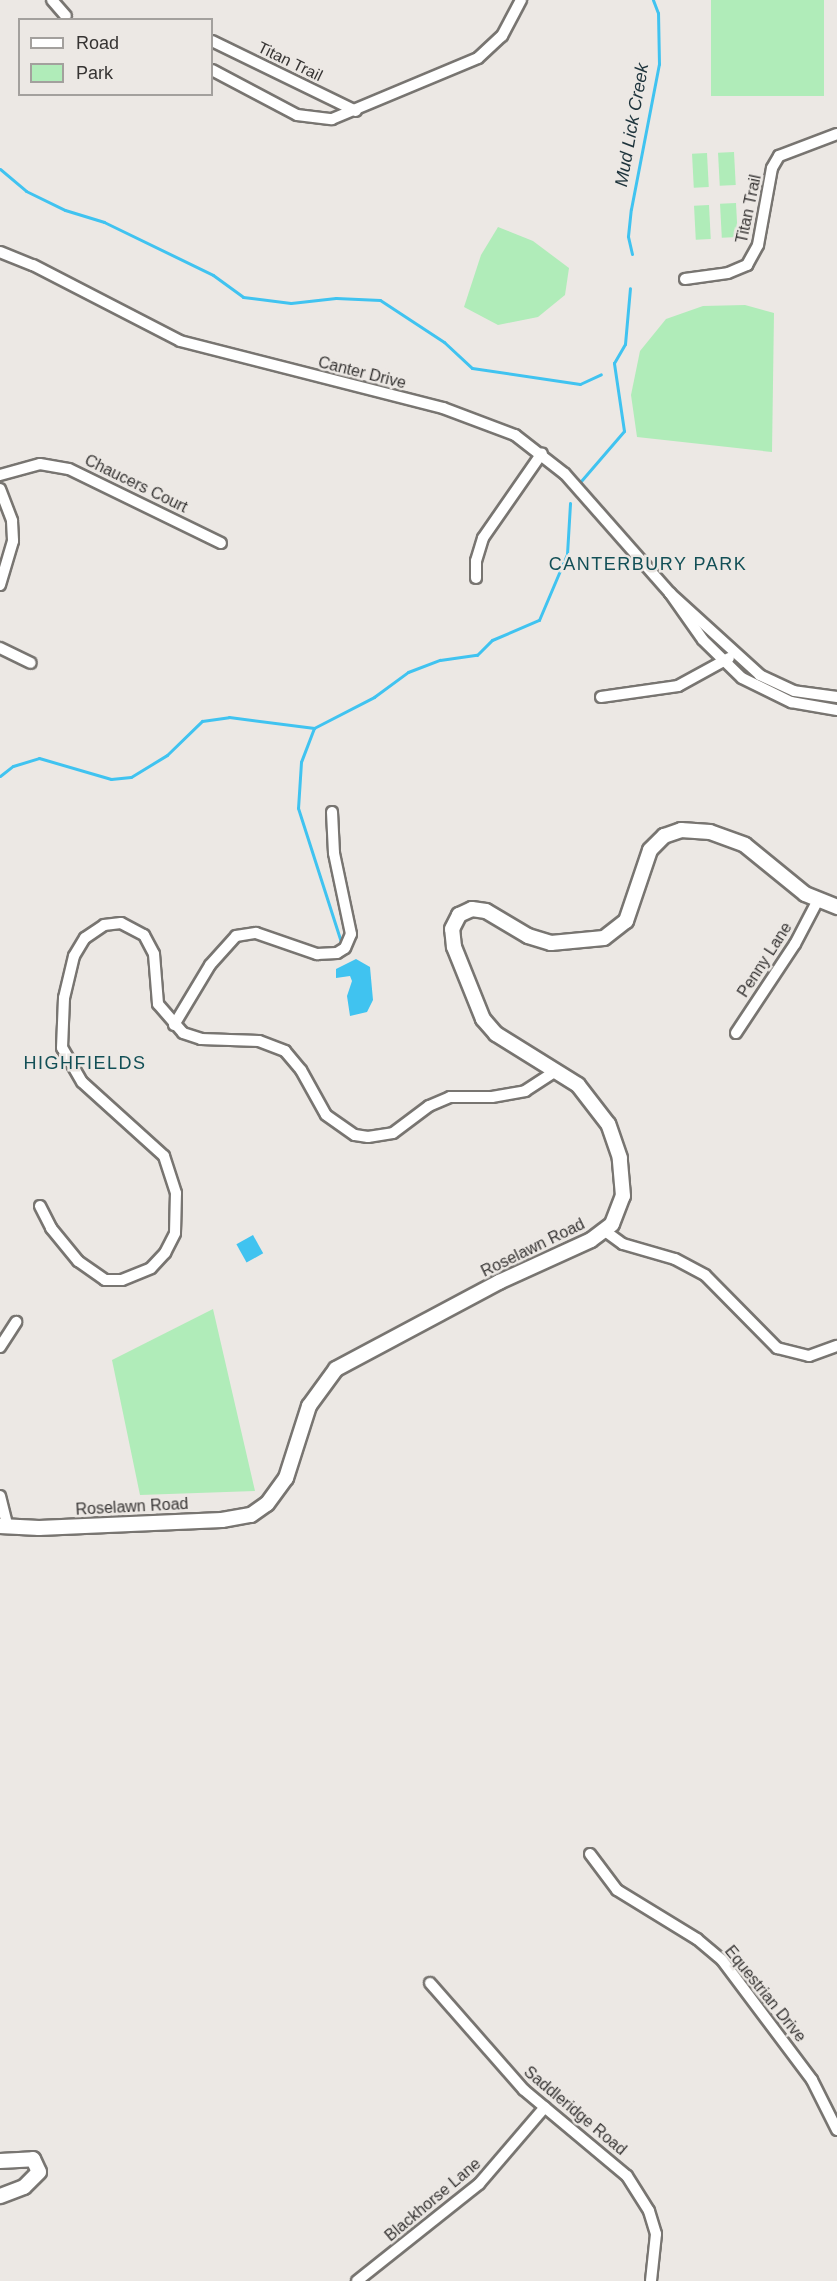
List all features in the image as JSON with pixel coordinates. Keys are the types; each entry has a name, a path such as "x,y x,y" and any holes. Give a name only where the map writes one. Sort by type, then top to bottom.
{"street":[{"path":"52,0 66,16"},
{"path":"213,70 308,118 332,119 357,111 478,58 502,36 521,0"},
{"name":"Titan Trail","path":"213,41 357,111"},
{"name":"Titan Trail","path":"686,279 728,273 747,265 758,245 772,168 779,156 837,134"},
{"name":"Canter Drive","path":"0,252 33,265 180,341 461,413 515,435 542,453 577,487 670,593 724,662 776,697 837,710"},
{"path":"476,578 476,561 483,538 542,453"},
{"name":"Chaucers Court","path":"0,475 40,464 69,469 221,543"},
{"path":"0,489 12,521 13,541 0,585"},
{"name":"Canter Drive","path":"670,593 734,655 775,683 814,696 837,697"},
{"path":"0,648 31,663"},
{"path":"601,697 678,686 734,655"},
{"path":"174,1025 210,964 237,936 256,933 317,954 337,953 345,948 351,934 334,854 332,812"},
{"name":"Roselawn Road","path":"4,1527 222,1520 251,1515 267,1504 282,1485 293,1462 309,1406 336,1369 605,1231 618,1216 623,1196 615,1140 590,1096 557,1070 495,1034 476,1008 452,936 454,922 465,911 486,911 528,936 551,944 604,938 626,921 650,850 664,836 681,830 710,832 745,845 817,902 837,908"},
{"name":"Penny Lane","path":"736,1033 795,944 817,902"},
{"path":"40,1206 51,1228 78,1261 105,1280 136,1275 151,1268 165,1253 175,1233 176,1193 171,1168 157,1147 82,1082 62,1048 68,981 74,956 85,938 112,923 129,925 144,936 154,954 158,1004 174,1025 192,1037 259,1041 285,1051 301,1070 326,1115 344,1130 368,1137 405,1127 437,1102 454,1097 492,1097 525,1091 557,1070"},
{"path":"605,1231 622,1244 675,1260 705,1275 777,1348 809,1356 837,1346"},
{"path":"0,1347 16,1322"},
{"path":"0,1496 4,1527"},
{"name":"Equestrian Drive","path":"590,1854 617,1890 697,1939 723,1960 808,2072 837,2130"},
{"name":"Saddleridge Road","path":"430,1983 510,2074 545,2108 614,2162 638,2191 656,2234 651,2281"},
{"name":"Blackhorse Lane","path":"357,2281 479,2184 545,2108"},
{"path":"0,2161 33,2159 39,2172 24,2187 0,2196"}],"green space":[{"path":"711,0 824,0 824,96 711,96"},
{"path":"734,152 736,185 720,186 718,153"},
{"path":"707,153 709,187 694,188 692,154"},
{"path":"736,203 738,237 722,238 720,204"},
{"path":"709,205 711,239 696,240 694,206"},
{"path":"498,227 533,241 569,268 565,295 538,317 498,325 464,307 481,255"},
{"path":"745,305 774,313 772,452 637,437 631,395 640,351 666,319 703,306"},
{"path":"213,1309 255,1491 140,1495 112,1360"}],"water":[{"path":"356,959 370,967 373,1000 367,1012 350,1016 347,996 352,981 350,976 336,978 336,969"},
{"path":"253,1235 263,1253 247,1263 236,1244"}],"waterway":[{"name":"Mud Lick Creek","path":"632,254 628,236 631,209 659,64 658,13 653,0"},
{"path":"0,169 26,191 65,210 104,222 213,275 243,297 291,303 336,298 380,300 444,342 472,368 580,384 601,374"},
{"name":"Mud Lick Creek","path":"581,481 624,431 614,363 625,344 630,288"},
{"name":"Mud Lick Creek","path":"0,776 13,766 39,758 111,779 131,777 167,755 202,721 229,717 314,728 374,697 408,672 440,660 477,655 492,640 539,620 567,554 570,503"},
{"path":"314,728 301,762 298,808 341,942"}],"district":[{"name":"CANTERBURY PARK","path":"648,564"},
{"name":"HIGHFIELDS","path":"85,1063"}]}
